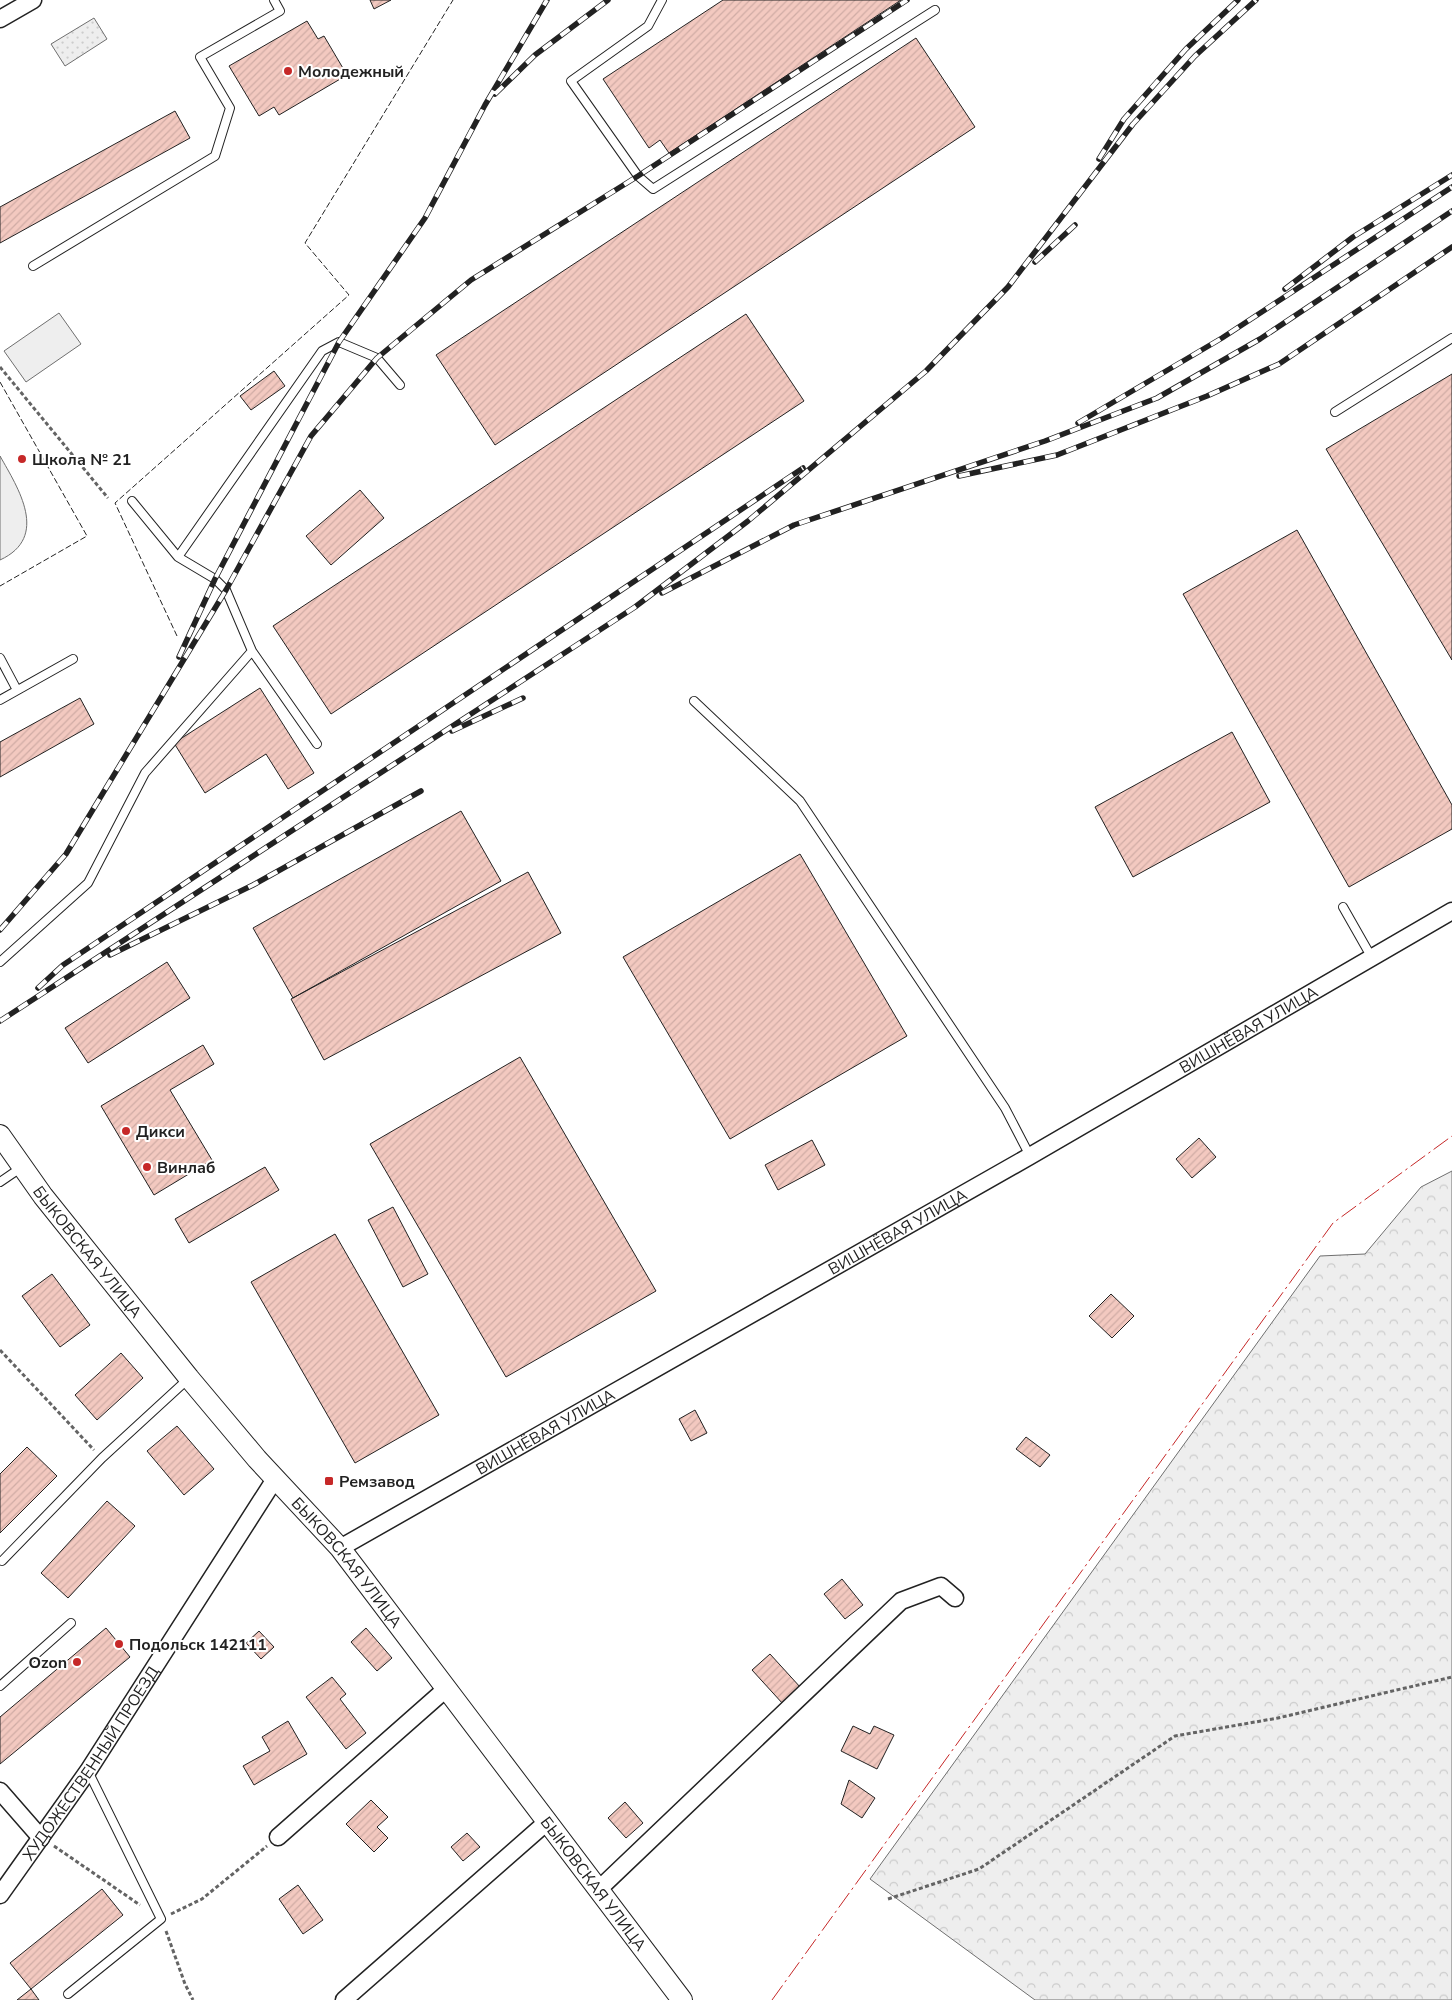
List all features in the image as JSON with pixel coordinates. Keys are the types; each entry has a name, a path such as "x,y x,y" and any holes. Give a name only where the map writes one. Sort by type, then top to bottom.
{"street":[{"path":"0,19 33,0"},
{"name":"ВИШНЁВАЯ УЛИЦА","path":"340,1548 1030,1156 1452,911"},
{"name":"БЫКОВСКАЯ УЛИЦА","path":"0,1135 22,1167 189,1378 275,1479 340,1548 448,1688 682,2000"},
{"name":"ХУДОЖЕСТВЕННЫЙ ПРОЕЗД","path":"0,1895 88,1771 275,1479"},
{"path":"599,1889 901,1600 941,1586 956,1598"},
{"path":"278,1837 448,1688"},
{"path":"0,1791 41,1838"},
{"path":"344,2000 548,1821"}],"lane":[{"path":"33,266 215,156 230,108 200,57 280,11 274,0"},
{"path":"662,0 648,26 571,81 638,176 653,189 935,10"},
{"path":"1335,412 1452,338"},
{"path":"178,557 322,351 339,342 377,358 400,385"},
{"path":"132,501 178,557 215,579 226,590 252,651 317,744"},
{"path":"0,962 88,883 145,773 252,651"},
{"path":"0,658 17,690"},
{"path":"0,700 73,659"},
{"path":"694,701 800,801 1005,1108 1030,1156"},
{"path":"1343,907 1372,958"},
{"path":"0,1182 22,1167"},
{"path":"2,1561 102,1458 189,1378"},
{"path":"0,1686 71,1623"},
{"path":"68,1994 161,1919 88,1771"}],"path":[{"path":"0,367 108,498"},
{"path":"0,1350 102,1458"},
{"path":"888,1899 980,1869 1175,1736 1278,1718 1452,1677"},
{"path":"161,1919 202,1899 278,1837"},
{"path":"41,1838 161,1919 185,1984 193,2000"}],"green space":[{"path":"94,18 107,39 65,66 51,44"},
{"path":"59,313 81,344 26,382 4,351"},
{"path":"0,456 21,497 26,511 27,525 24,539 15,550 0,560"},
{"path":"1452,1171 1452,2000 1035,2000 870,1879 1320,1256 1365,1254 1421,1187"}],"building":[{"path":"370,0 391,0 374,9"},
{"path":"723,0 901,0 669,153 660,140 649,148 603,79"},
{"name":"Молодежный","path":"307,21 318,39 324,36 347,75 279,115 274,107 259,116 229,66"},
{"path":"916,38 975,127 495,445 436,355"},
{"path":"175,111 190,138 0,243 0,207"},
{"path":"746,314 804,401 331,714 273,626"},
{"path":"274,371 285,386 251,410 240,396"},
{"path":"1452,374 1452,660 1326,449"},
{"path":"360,490 384,518 331,565 306,536"},
{"path":"1297,530 1452,805 1452,829 1349,887 1183,594"},
{"path":"260,688 314,773 288,789 266,754 205,793 174,743"},
{"path":"80,698 94,724 0,777 0,742"},
{"path":"1232,732 1270,802 1133,877 1095,807"},
{"path":"461,811 501,881 293,998 253,928"},
{"path":"800,854 907,1036 730,1139 623,957"},
{"path":"528,872 561,933 324,1060 291,999"},
{"path":"167,962 190,998 88,1063 65,1028"},
{"path":"203,1045 214,1064 170,1090 212,1160 154,1195 101,1106"},
{"path":"520,1057 656,1291 506,1377 370,1144"},
{"path":"1199,1138 1216,1157 1192,1178 1176,1159"},
{"path":"812,1140 825,1165 778,1190 765,1165"},
{"path":"265,1167 279,1190 189,1243 175,1219"},
{"path":"393,1207 428,1274 403,1287 368,1220"},
{"path":"335,1234 439,1415 355,1463 251,1282"},
{"path":"52,1274 90,1325 60,1347 22,1296"},
{"path":"1111,1294 1134,1316 1112,1338 1089,1316"},
{"path":"121,1353 143,1378 97,1420 75,1395"},
{"path":"695,1410 707,1433 691,1441 679,1419"},
{"path":"177,1426 214,1469 184,1495 147,1451"},
{"path":"1026,1437 1050,1455 1040,1467 1016,1449"},
{"path":"27,1447 57,1476 0,1533 0,1474"},
{"path":"107,1501 135,1526 68,1598 41,1573"},
{"path":"842,1579 863,1605 845,1619 824,1594"},
{"path":"106,1628 130,1657 0,1764 0,1717"},
{"path":"366,1628 392,1658 377,1671 351,1642"},
{"path":"259,1631 274,1647 261,1659 246,1643"},
{"path":"770,1654 801,1688 783,1704 752,1670"},
{"path":"332,1677 346,1694 340,1699 366,1733 346,1749 306,1697"},
{"path":"288,1721 307,1754 254,1785 243,1766 270,1751 262,1737"},
{"path":"853,1726 870,1734 874,1726 894,1735 877,1769 841,1751"},
{"path":"849,1780 875,1798 862,1818 841,1804"},
{"path":"371,1800 388,1817 377,1827 388,1838 374,1852 346,1824"},
{"path":"625,1802 643,1823 626,1838 608,1818"},
{"path":"467,1833 480,1847 463,1861 451,1847"},
{"path":"298,1885 323,1920 303,1934 279,1899"},
{"path":"102,1889 123,1915 31,1989 10,1963"},
{"path":"31,1989 39,2000 17,2000"}],"railway":[{"path":"179,657 215,579 339,342 425,218 485,105 547,0"},
{"path":"495,94 535,55 608,0"},
{"path":"0,930 66,854 226,590 311,436 377,358 471,280 638,176 907,0"},
{"path":"1099,159 1124,119 1186,49 1238,0"},
{"path":"0,1021 635,607 748,521 926,371 1008,287 1133,124 1195,56 1256,0"},
{"path":"1285,289 1353,237 1452,175"},
{"path":"1078,423 1222,338 1452,187"},
{"path":"662,593 794,525 1045,441 1157,398 1260,339 1452,211"},
{"path":"1035,262 1075,225"},
{"path":"959,476 1057,455 1207,396 1279,364 1452,247"},
{"path":"38,988 63,965 803,468"},
{"path":"452,731 523,698"},
{"path":"110,955 253,885 421,791"}],"fence":[{"path":"177,636 115,503 349,295 305,243 453,0"},
{"path":"0,382 87,536 0,586"}],"power":[{"path":"772,2000 1333,1223 1452,1136"}],"place":[{"name":"Молодежный","path":"288,71"},
{"name":"Школа № 21","path":"22,459"},
{"name":"Дикси","path":"126,1131"},
{"name":"Винлаб","path":"147,1167"},
{"name":"Ремзавод","path":"329,1481"},
{"name":"Подольск 142111","path":"119,1644"},
{"name":"Ozon","path":"77,1662"}]}
